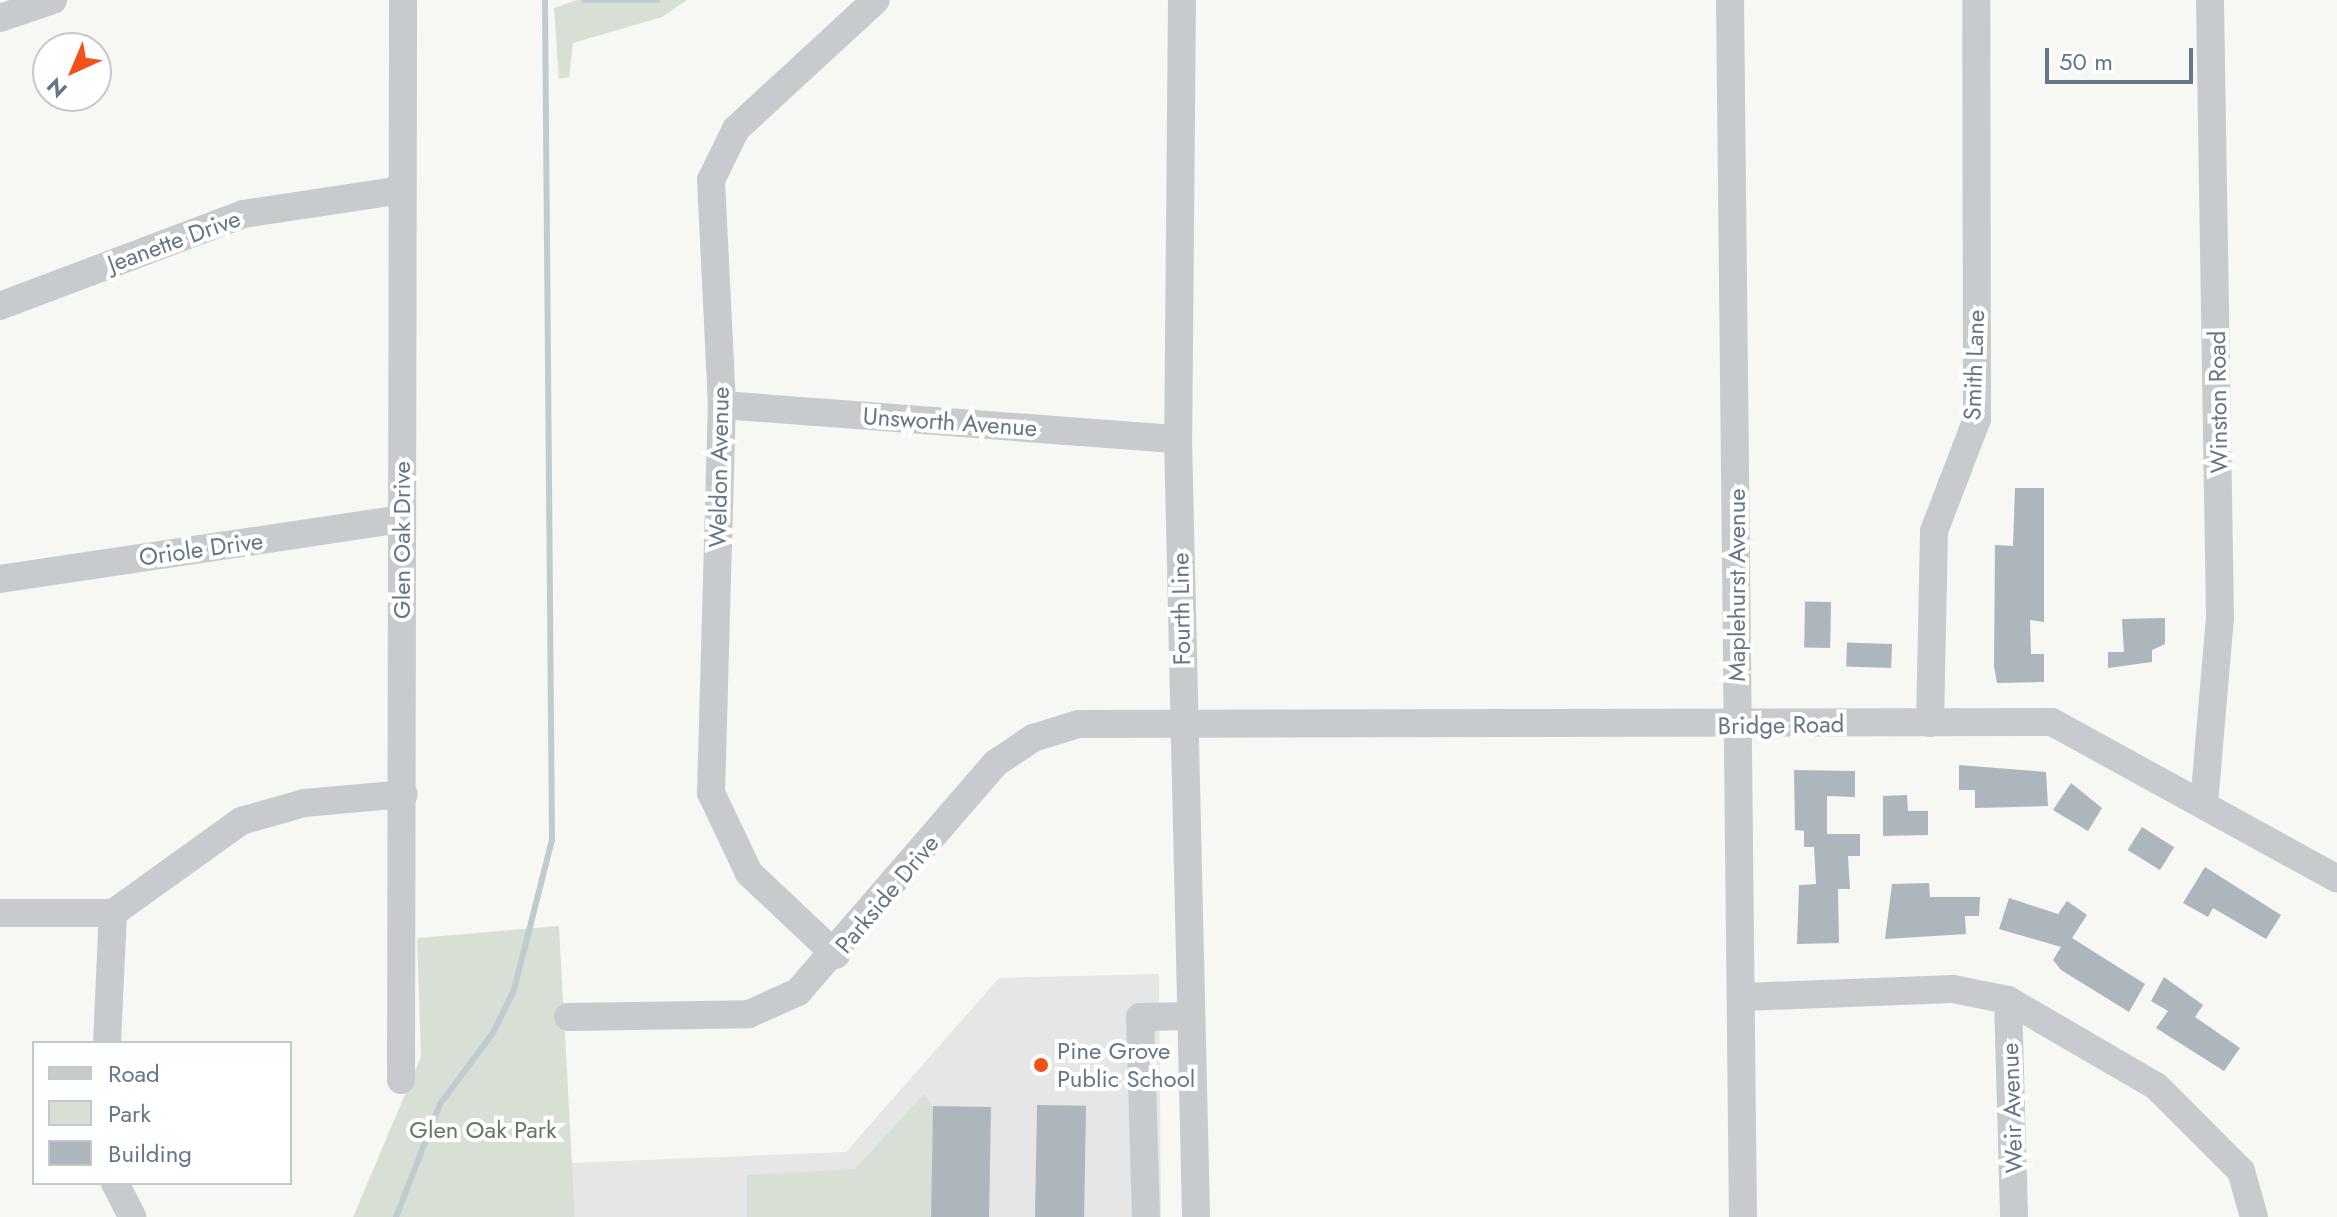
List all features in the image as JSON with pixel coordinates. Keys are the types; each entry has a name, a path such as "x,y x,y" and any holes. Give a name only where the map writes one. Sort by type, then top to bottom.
{"street":[{"path":"0,18 53,0"},
{"name":"Glen Oak Drive","path":"401,1080 404,794 403,0"},
{"name":"Weldon Avenue","path":"836,955 749,873 711,793 722,405 711,180 736,129 876,0"},
{"name":"Fourth Line","path":"1182,0 1178,439 1196,1217"},
{"name":"Maplehurst Avenue","path":"1730,0 1743,1217"},
{"name":"Smith Lane","path":"1930,723 1934,531 1977,419 1976,0"},
{"name":"Winston Road","path":"2204,804 2220,618 2210,0"},
{"name":"Jeanette Drive","path":"0,306 243,214 401,190"},
{"name":"Unsworth Avenue","path":"722,405 1178,439"},
{"name":"Oriole Drive","path":"0,579 402,519"},
{"name":"Bridge Road","path":"1183,728 2052,722 2337,879"},
{"name":"Parkside Drive","path":"568,1017 749,1014 798,992 836,955 996,763 1033,738 1078,724 1183,728"},
{"path":"0,913 113,913 241,821 304,803 404,794"},
{"path":"107,1041 113,913"},
{"path":"1743,997 1953,989 2008,1000 2156,1086 2241,1171 2254,1217"},
{"name":"Weir Avenue","path":"2008,1000 2014,1217"},
{"path":"1146,1217 1140,1017 1191,1016"},
{"path":"116,1185 132,1217"}],"shaded area":[{"name":"Pine Grove Public School","path":"1159,974 1161,1217 575,1217 571,1163 846,1152 999,978"}],"green space":[{"path":"577,0 687,0 662,17 573,43 569,77 559,79 554,8"},
{"name":"Glen Oak Park","path":"559,926 575,1217 353,1217 421,1057 417,938"},
{"path":"924,1094 933,1106 934,1217 747,1217 747,1175 855,1169"}],"building":[{"path":"2015,488 2044,488 2044,622 2030,620 2031,654 2044,654 2044,682 1997,683 1994,666 1995,545 2013,546"},
{"path":"1805,602 1831,602 1830,648 1804,648"},
{"path":"2165,618 2165,644 2152,650 2152,662 2108,668 2108,652 2124,652 2122,619"},
{"path":"1847,642 1892,644 1891,668 1846,666"},
{"path":"1959,765 2046,772 2048,806 1975,808 1975,790 1959,790"},
{"path":"1794,770 1855,771 1855,797 1827,796 1827,834 1860,834 1860,856 1848,856 1850,889 1838,889 1839,943 1797,944 1799,885 1816,884 1814,847 1804,847 1804,831 1795,830"},
{"path":"2071,783 2102,808 2088,831 2053,810"},
{"path":"1907,795 1908,811 1928,811 1928,835 1883,836 1883,796"},
{"path":"2142,827 2174,847 2160,870 2128,850"},
{"path":"2205,867 2281,915 2266,939 2213,908 2208,917 2183,903"},
{"path":"1929,883 1930,897 1980,897 1979,916 1965,916 1966,934 1885,939 1892,884"},
{"path":"2009,898 2058,914 2067,901 2087,915 2072,938 2145,984 2129,1012 2061,970 2053,960 2061,947 1999,929"},
{"path":"2164,977 2203,1005 2195,1017 2240,1048 2224,1071 2156,1028 2168,1011 2151,1001"},
{"name":"Pine Grove Public School","path":"1037,1105 1086,1106 1084,1217 1035,1217"},
{"name":"Pine Grove Public School","path":"933,1106 991,1107 989,1217 931,1217"}],"waterway":[{"path":"396,1217 440,1104 493,1033 514,990 552,840 545,0"},
{"path":"584,0 657,0"}],"place":[{"name":"Pine Grove Public School","path":"1041,1065"}]}
